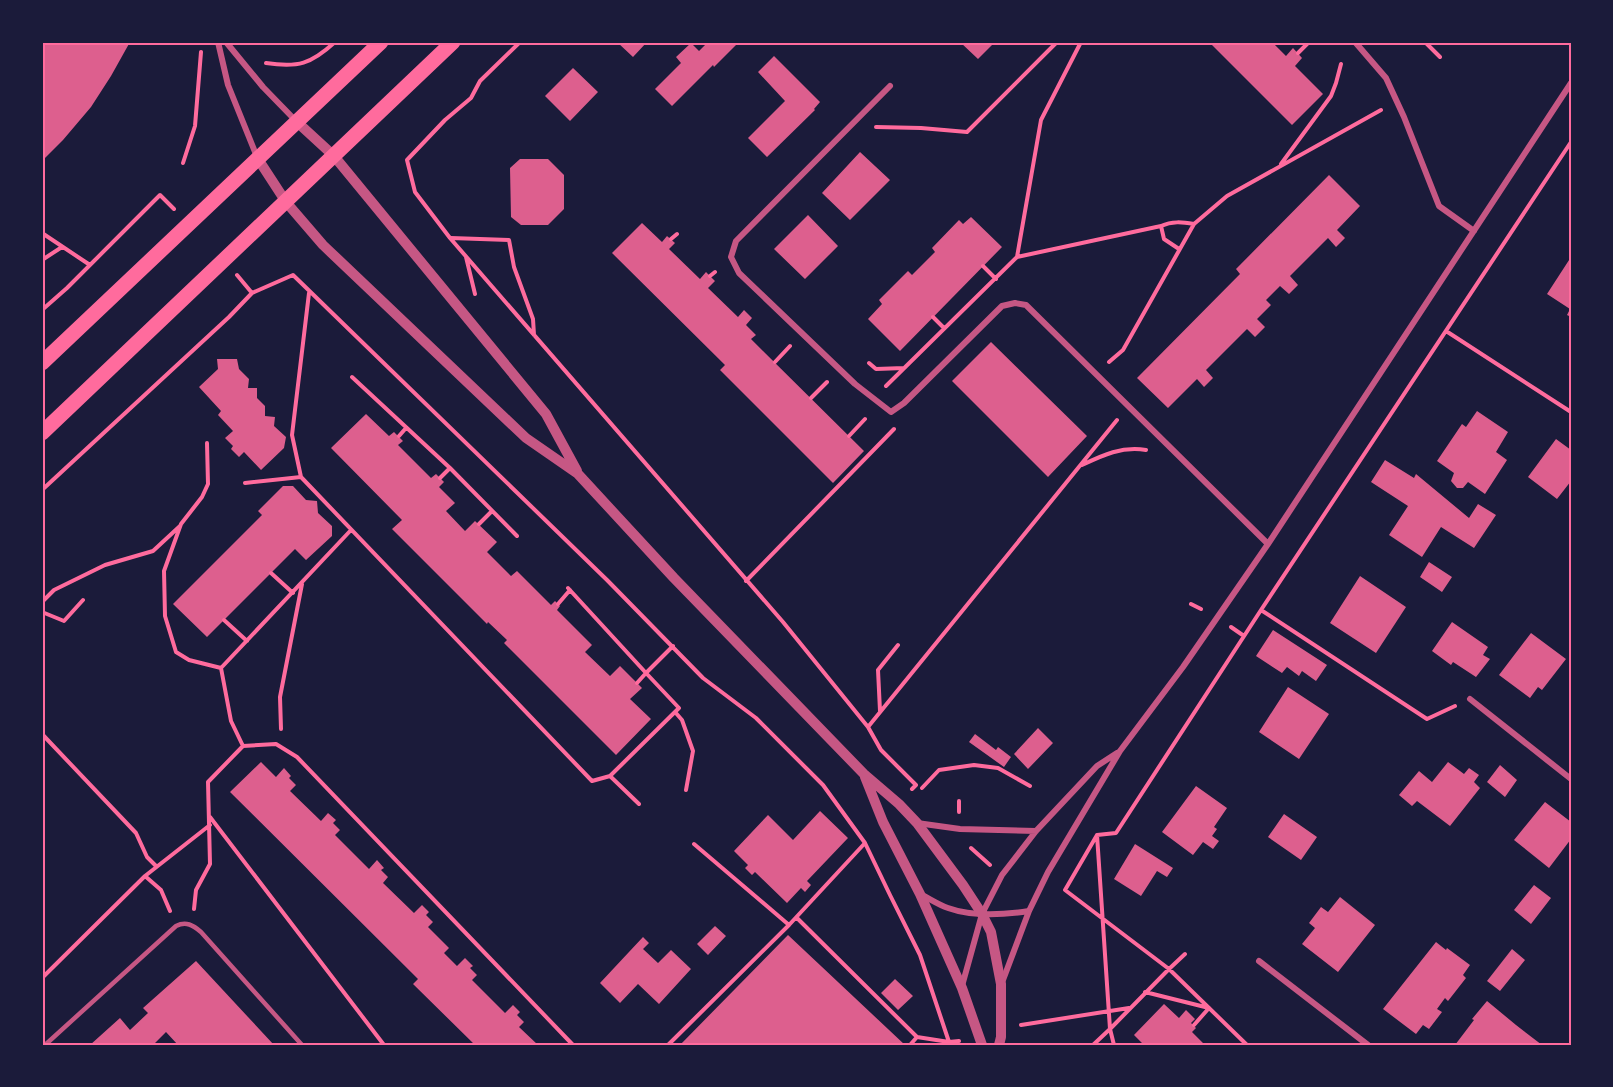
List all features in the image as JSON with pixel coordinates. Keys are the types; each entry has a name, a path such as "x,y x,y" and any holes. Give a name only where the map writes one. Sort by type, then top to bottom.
{"main road":[{"path":"42,363 381,42"},
{"path":"42,433 453,42"}],"street":[{"path":"218,42 228,85 258,159 286,202 323,245 526,438 578,474 674,578 864,774 917,823 982,914 991,932 1001,984 999,1045"},
{"path":"226,42 263,87 334,156 546,414 578,474"},
{"path":"1355,42 1386,78 1439,206 1474,231"},
{"path":"1001,984 1029,911 1048,872 1120,751 1183,667 1268,544 1571,83"},
{"path":"890,86 736,241 731,257 740,273 872,399 891,412 904,404 1002,306 1015,303 1026,305 1268,544"},
{"path":"1470,699 1571,779"},
{"path":"962,988 982,914 1002,874 1036,831 1097,766 1120,751"},
{"path":"864,774 883,822 920,894 962,988 982,1045"},
{"path":"917,823 960,829 1036,831"},
{"path":"920,894 948,908 982,914 1029,911"},
{"path":"1259,961 1368,1045"}],"lane":[{"path":"45,1045 182,923 192,925 302,1045"}],"path":[{"path":"183,163 195,126 202,42"},
{"path":"284,66 306,64 321,55 335,42"},
{"path":"520,42 480,81 471,98 445,120 407,160 415,192 450,238 783,622 868,727 881,750 916,785"},
{"path":"846,130 881,126 967,132 1057,42"},
{"path":"872,399 1017,257 1041,120 1081,42"},
{"path":"1298,53 1309,42"},
{"path":"1425,42 1440,57"},
{"path":"1279,167 1331,96 1341,64"},
{"path":"1095,374 1123,350 1194,224 1227,196 1397,101"},
{"path":"1097,835 1116,833 1571,142"},
{"path":"42,310 160,195"},
{"path":"1017,257 1161,226 1169,222 1194,224"},
{"path":"1161,226 1164,239 1179,249"},
{"path":"42,233 90,265"},
{"path":"671,239 677,234"},
{"path":"450,238 509,240 514,267 533,319 534,335"},
{"path":"42,260 62,247"},
{"path":"983,266 996,279"},
{"path":"710,276 715,272"},
{"path":"42,490 252,294 293,275 607,580 703,678 756,717 823,784 865,843 920,955 950,1044"},
{"path":"309,292 292,435 302,477 592,781 610,776 679,708 569,589 558,604"},
{"path":"933,317 944,328"},
{"path":"1446,331 1571,412"},
{"path":"775,362 790,346"},
{"path":"869,363 876,369 904,369"},
{"path":"352,377 450,468 517,536"},
{"path":"811,398 827,382"},
{"path":"849,436 865,419"},
{"path":"868,727 1118,419"},
{"path":"746,581 901,422"},
{"path":"399,436 406,428"},
{"path":"42,602 54,590 105,565 153,550 182,524 202,497 208,484 207,443"},
{"path":"1079,467 1122,449 1148,451"},
{"path":"440,478 450,468"},
{"path":"245,483 302,477"},
{"path":"479,524 492,511"},
{"path":"182,524 164,571 165,616 176,652 189,660 221,669"},
{"path":"221,669 351,530"},
{"path":"271,573 293,593"},
{"path":"281,729 280,697 287,651 302,584"},
{"path":"42,612 64,621 83,600"},
{"path":"1261,610 1427,719 1470,699"},
{"path":"224,620 248,641"},
{"path":"880,712 878,670 898,645"},
{"path":"637,683 673,646"},
{"path":"221,669 231,721 243,746"},
{"path":"675,712 682,720 693,751 686,790"},
{"path":"42,734 136,833 147,857 156,866"},
{"path":"192,925 196,890 210,864 208,782 243,746 276,744 297,757 573,1045"},
{"path":"922,788 939,770 974,765 998,768 1030,786"},
{"path":"610,776 639,804"},
{"path":"208,815 384,1045"},
{"path":"42,978 145,876 210,825"},
{"path":"1097,835 1065,890 1169,969 1247,1045"},
{"path":"1097,835 1110,1029 1114,1045"},
{"path":"668,1045 796,918 865,843"},
{"path":"694,844 789,925"},
{"path":"145,876 161,890 165,898"},
{"path":"796,918 917,1037 950,1044"},
{"path":"1093,1045 1185,954"},
{"path":"1145,992 1209,1008"},
{"path":"1021,1025 1129,1008"},
{"path":"1194,1025 1209,1008"},
{"path":"910,1045 917,1037"}],"building":[{"path":"42,42 130,42 91,107 42,161"},
{"path":"617,42 647,42 633,57"},
{"path":"708,42 739,42 672,106 655,89 681,63 676,57 691,43 699,51"},
{"path":"960,42 995,42 978,59"},
{"path":"1209,42 1272,42 1286,56 1293,48 1302,58 1295,66 1323,94 1292,125"},
{"path":"774,56 820,102 815,110 767,157 748,138 785,101 758,72"},
{"path":"573,68 598,92 570,121 545,96"},
{"path":"860,152 890,180 850,220 822,193"},
{"path":"520,159 548,159 564,175 564,209 548,225 521,225 511,217 510,168"},
{"path":"1329,175 1360,206 1337,230 1345,238 1336,247 1328,238 1290,276 1298,285 1289,294 1280,286 1266,300 1271,305 1257,319 1265,327 1255,337 1247,329 1206,370 1213,378 1204,387 1197,379 1168,408 1137,378 1240,274 1236,269"},
{"path":"808,215 838,246 805,279 774,249"},
{"path":"971,217 1002,247 900,351 868,319 882,304 879,300 908,271 912,275 935,252 932,248 959,220 963,224"},
{"path":"642,223 662,242 667,236 675,243 669,249 700,279 706,272 715,281 708,288 738,317 744,310 752,318 746,325 756,335 751,339 864,451 833,483 720,370 725,365 612,253"},
{"path":"1571,257 1571,317 1567,315 1570,309 1547,294"},
{"path":"991,342 1087,436 1048,477 952,381"},
{"path":"217,359 237,359 239,369 249,379 248,388 257,388 257,398 265,406 265,416 275,417 274,426 286,437 284,448 261,470 244,452 239,457 231,449 233,446 225,438 233,431 218,415 221,411 199,387 218,369"},
{"path":"1477,411 1508,432 1496,452 1507,460 1485,494 1468,482 1463,488 1457,488 1451,481 1454,473 1437,461 1462,424 1466,427"},
{"path":"366,414 389,436 394,432 403,441 398,445 431,478 436,474 444,482 439,487 455,503 446,511 465,531 475,521 497,542 487,552 511,576 517,571 551,605 555,601 560,606 557,610 592,645 585,652 610,676 620,666 642,688 630,699 651,719 616,755 504,643 507,640 488,622 487,624 392,529 402,520 331,448"},
{"path":"1556,439 1571,450 1571,481 1557,499 1528,477"},
{"path":"1385,460 1414,478 1416,474 1469,518 1478,504 1496,515 1474,548 1441,527 1422,557 1389,535 1408,506 1371,482"},
{"path":"283,486 293,486 306,500 317,501 318,513 332,526 332,536 306,560 295,549 207,637 173,604 262,515 258,511"},
{"path":"1429,562 1452,577 1442,592 1420,577"},
{"path":"1360,576 1406,607 1376,653 1330,623"},
{"path":"1452,622 1488,647 1483,655 1490,659 1476,677 1453,662 1451,665 1432,651"},
{"path":"1273,630 1327,665 1316,681 1302,671 1299,676 1287,667 1282,673 1256,656"},
{"path":"1531,633 1566,659 1542,690 1538,687 1530,698 1499,675"},
{"path":"1288,687 1329,714 1299,759 1259,732"},
{"path":"1038,728 1053,743 1028,769 1014,754"},
{"path":"975,734 996,750 998,747 1011,757 1004,767 969,742"},
{"path":"261,762 276,777 284,768 296,785 290,791 321,821 328,813 336,820 333,823 340,830 335,835 369,869 377,860 384,868 381,870 388,877 383,883 414,913 422,905 429,912 426,915 433,922 428,927 449,948 444,953 457,966 465,958 473,966 470,968 477,975 472,980 505,1013 513,1005 520,1012 517,1015 524,1022 519,1027 538,1045 475,1045 413,984 418,979 230,792"},
{"path":"1448,762 1464,774 1469,768 1479,775 1474,782 1480,788 1450,826 1417,801 1412,806 1399,795 1419,771 1432,782"},
{"path":"1500,765 1517,780 1505,797 1487,782"},
{"path":"1196,786 1227,808 1214,827 1217,829 1212,836 1219,841 1213,849 1203,842 1193,855 1162,832"},
{"path":"1545,802 1571,822 1571,839 1549,868 1514,840"},
{"path":"820,811 848,838 807,881 811,885 805,892 801,888 787,903 755,872 752,875 745,868 748,865 734,851 768,815 793,840"},
{"path":"1284,814 1317,837 1301,860 1268,837"},
{"path":"1135,844 1173,868 1167,877 1157,871 1141,896 1114,879"},
{"path":"1534,885 1551,898 1531,924 1514,910"},
{"path":"1340,897 1375,925 1338,972 1302,944 1315,928 1309,923 1321,907 1328,912"},
{"path":"715,926 726,936 708,955 697,944"},
{"path":"788,935 905,1045 680,1045"},
{"path":"643,937 649,943 643,949 658,963 671,950 691,969 659,1004 638,984 620,1003 600,983"},
{"path":"1436,942 1470,965 1463,975 1466,978 1448,1001 1445,998 1437,1009 1442,1012 1429,1029 1423,1025 1416,1034 1383,1009"},
{"path":"1512,949 1525,960 1500,991 1487,981"},
{"path":"196,961 274,1045 178,1045 166,1032 153,1045 90,1045 120,1018 130,1030 148,1013 143,1008"},
{"path":"895,979 913,996 898,1010 881,993"},
{"path":"1487,1001 1516,1025 1542,1045 1455,1045"},
{"path":"1164,1004 1179,1018 1186,1010 1195,1019 1191,1023 1196,1028 1192,1032 1205,1045 1144,1045 1134,1035"}]}
